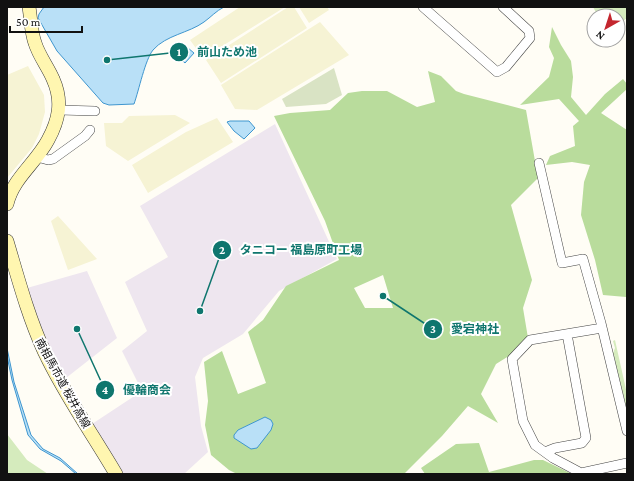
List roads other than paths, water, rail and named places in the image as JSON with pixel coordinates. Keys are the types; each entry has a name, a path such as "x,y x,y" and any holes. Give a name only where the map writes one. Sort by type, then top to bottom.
{"street":[{"path":"7,204 9,195 16,184 43,150 60,110 53,79 34,42 29,7"},
{"path":"423,7 497,72 506,67 530,38 530,30 503,7"},
{"path":"60,110 95,111"},
{"path":"37,157 48,160 53,159 85,136 90,130"},
{"path":"539,163 562,263 583,259 602,328 627,431"},
{"name":"南相馬市道 桜井高線","path":"7,241 36,333 44,352 116,474"},
{"path":"602,328 530,340 512,359 523,421 535,445 581,473 627,463"},
{"path":"546,452 555,448 582,443 586,438 567,334"}],"water":[{"path":"44,7 224,7 198,26 171,37 153,50 145,68 134,104 109,105 103,103 57,51 38,18"},
{"path":"182,43 194,53 185,63 174,53"},
{"path":"249,121 255,128 244,139 234,131 227,122"},
{"path":"7,348 14,382 31,435 43,449 60,458 78,474 76,474 61,461 40,449 28,435 12,380 7,356"},
{"path":"265,417 271,420 273,424 271,430 257,448 251,449 234,438 234,435 238,430"}],"place":[{"name":"前山ため池","path":"107,60"},
{"name":"愛宕神社","path":"383,296"},
{"name":"タニコー 福島原町工場","path":"200,311"},
{"name":"優輪商会","path":"77,329"}]}
